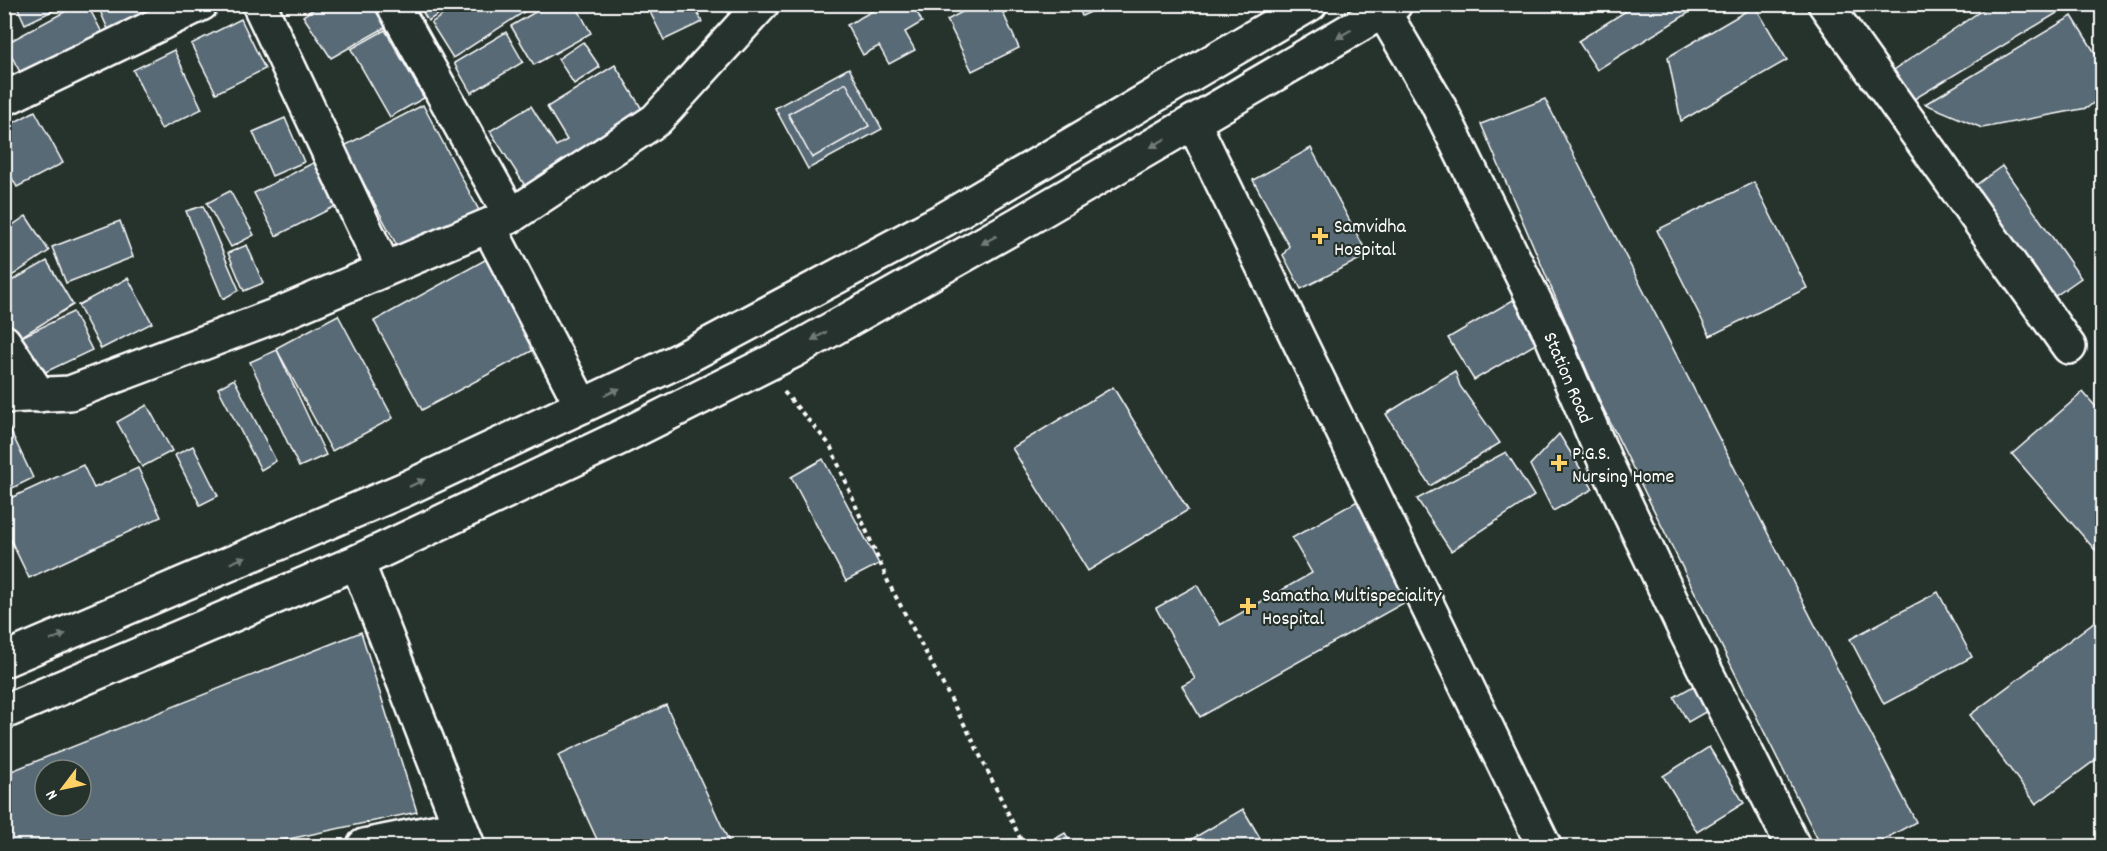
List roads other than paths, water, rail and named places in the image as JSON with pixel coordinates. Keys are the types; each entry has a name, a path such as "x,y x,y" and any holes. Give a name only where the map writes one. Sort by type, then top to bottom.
{"street":[{"path":"4,99 201,4"},
{"path":"259,4 384,268"},
{"path":"393,4 500,222 582,406"},
{"path":"4,396 70,393 277,315 384,268 500,222 656,120 762,4"},
{"path":"4,660 403,489 680,360 945,219 1310,4"},
{"path":"1825,4 2069,347"},
{"path":"4,712 357,562 762,367 1017,225 1389,8"},
{"name":"Station Road","path":"1389,8 1549,330 1606,463 1793,846"},
{"path":"1193,122 1544,846"},
{"path":"4,342 39,394"},
{"path":"357,562 464,837 364,846"}],"place":[{"name":"Samvidha Hospital","path":"1320,236"},
{"name":"P.G.S. Nursing Home","path":"1559,463"},
{"name":"Samatha Multispeciality Hospital","path":"1248,606"}]}
